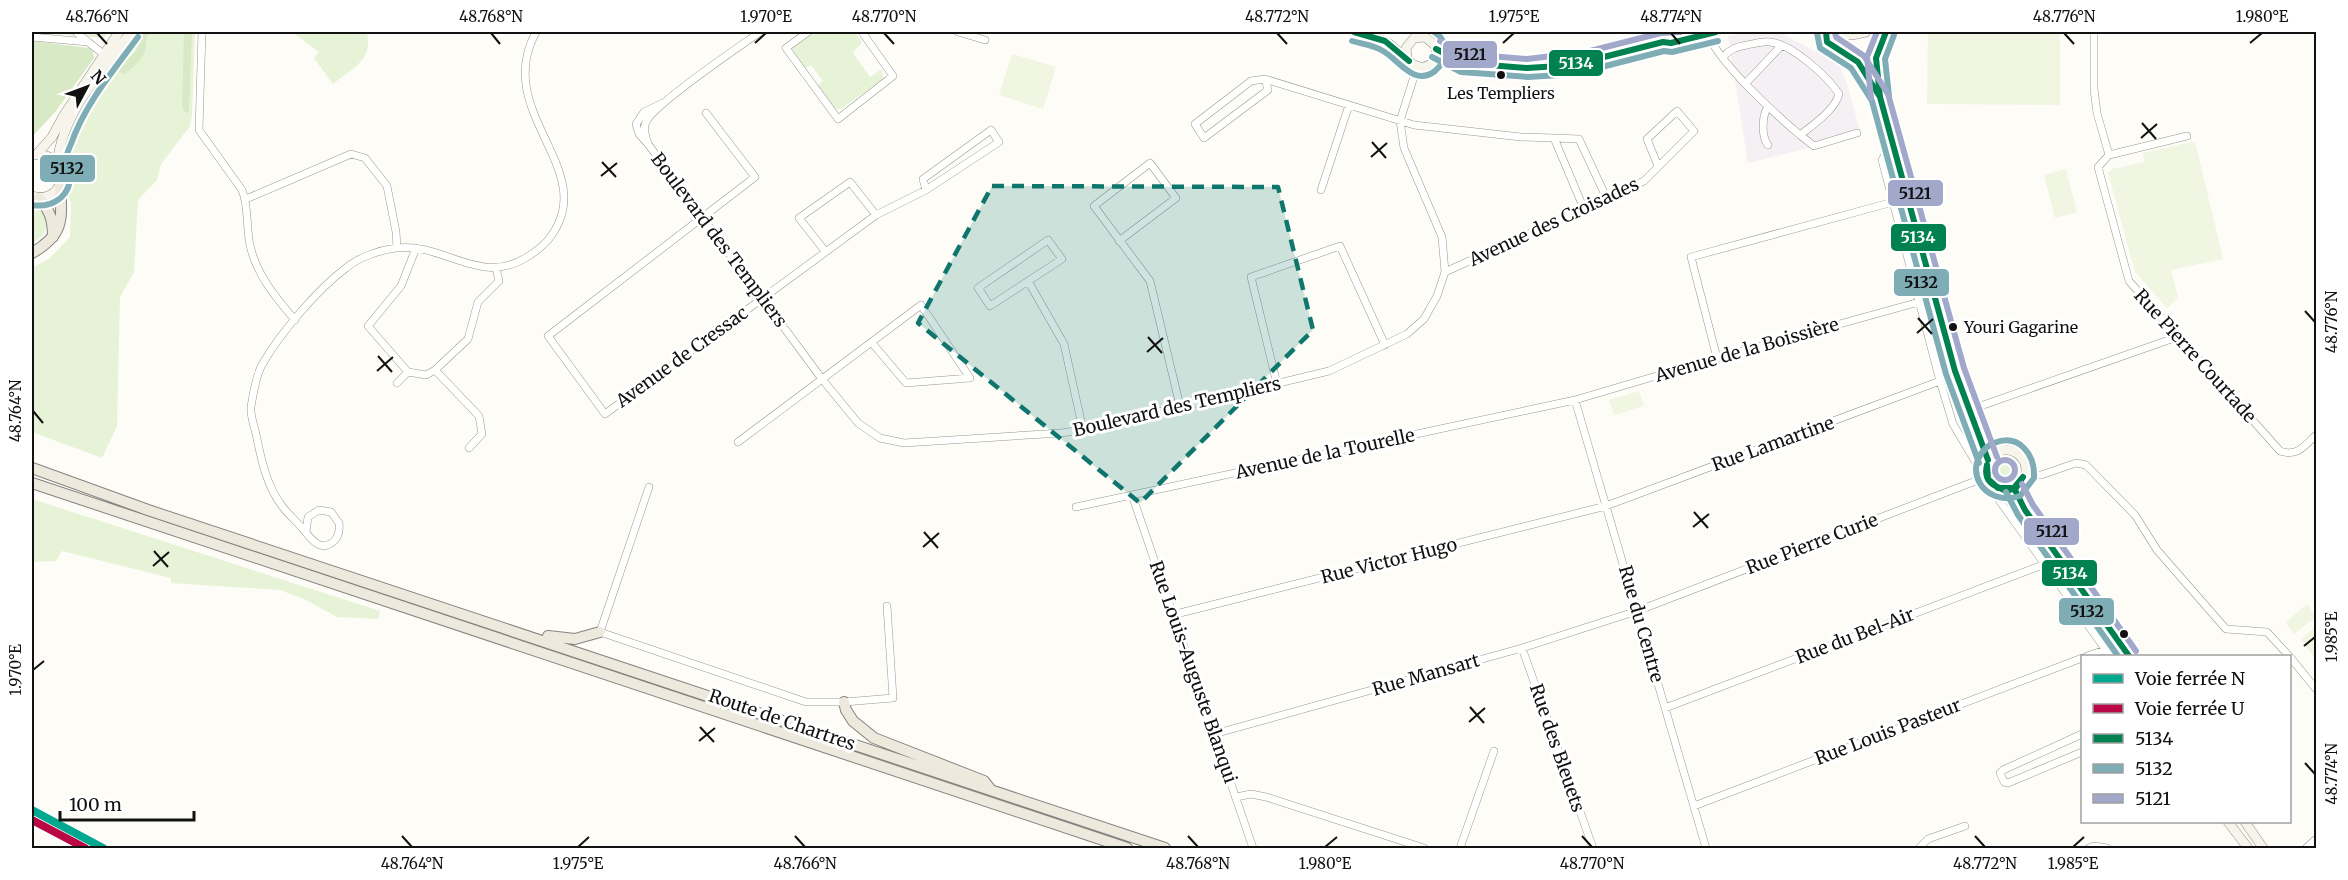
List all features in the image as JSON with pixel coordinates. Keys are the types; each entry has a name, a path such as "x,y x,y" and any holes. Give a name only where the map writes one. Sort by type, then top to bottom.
{"main road":[{"path":"32,253 53,237 62,221 60,184"},
{"path":"35,197 49,210 53,220 53,237"},
{"name":"Route de Chartres","path":"32,468 148,510 454,610 1165,849"},
{"name":"Route de Chartres","path":"32,483 1127,849"},
{"path":"454,610 495,618 551,637 564,639 575,639 600,632"},
{"path":"844,702 853,721 874,738 984,781 991,791"}],"street":[{"path":"76,32 105,55"},
{"path":"34,155 52,137 119,32"},
{"path":"35,197 52,194 60,184 61,174 57,163 61,142 79,104 131,32"},
{"path":"202,32 199,130 228,168 246,199 250,244 254,259 260,273 295,320"},
{"path":"306,532 308,518 319,510 331,512 339,523 339,535 328,544 318,545 312,542 281,504 263,467 250,410 262,365 295,320 346,267 360,259 397,248 416,248 429,250 473,266 496,268 522,261 547,242 561,217 565,203 561,175 528,100 524,76 525,60 536,32"},
{"name":"Boulevard des Templiers","path":"760,32 664,102 644,112 636,124 639,134 822,379 858,423 880,438 904,443 1083,430 1329,371 1407,334 1424,319 1437,296 1445,272 1442,237 1404,148 1400,121 1417,67"},
{"path":"808,32 786,48 837,119 893,76 862,32"},
{"path":"958,32 985,40"},
{"path":"1354,32 1384,40 1411,40 1426,34 1433,42 1436,54"},
{"path":"1436,54 1463,63 1527,68 1559,66 1663,42 1685,32"},
{"path":"1866,32 1852,35 1828,32 1827,42 1858,62 1880,97"},
{"path":"1886,32 1876,58 1880,97 1942,327 1969,410 1977,426 1986,469 1999,500 2108,653"},
{"path":"2094,32 2094,89 2097,113 2109,155 2187,136"},
{"path":"1663,42 1671,44 1712,33 1712,43 1768,107 1814,146 1857,133"},
{"path":"32,37 88,42"},
{"path":"1384,40 1407,57"},
{"path":"1411,40 1406,48 1407,57 1410,63 1417,67 1427,66 1436,54"},
{"path":"1723,57 1733,48 1769,41 1810,62 1831,82 1839,94 1838,100 1815,124 1800,135"},
{"path":"1746,82 1781,46"},
{"path":"1265,79 1268,90 1204,138 1195,124 1251,81 1265,79 1414,125 1521,137 1579,139 1607,198"},
{"path":"1321,190 1349,105"},
{"path":"1768,107 1764,116 1764,140 1768,145"},
{"name":"Avenue des Croisades","path":"1445,272 1644,181 1694,131 1677,111 1647,139 1658,166"},
{"path":"703,217 755,177 706,113"},
{"path":"762,298 876,215 926,190 999,142 991,130 923,179 926,190"},
{"path":"1554,138 1584,209"},
{"path":"1893,141 1882,160 1940,381 1953,424 1976,463 1986,469"},
{"path":"246,199 351,154 365,158 387,186 397,248"},
{"path":"34,155 48,156 57,163"},
{"name":"Rue Pierre Courtade","path":"2109,155 2102,162 2098,171 2128,281 2180,336 2280,451 2290,455 2297,452 2316,435"},
{"path":"1119,241 1176,198 1150,163 1094,206 1119,241 1150,281 1180,406"},
{"path":"825,250 799,218 850,182 876,215"},
{"path":"1717,358 1691,257 1893,202"},
{"name":"Avenue de Cressac","path":"703,217 548,336 605,414 762,298"},
{"path":"1048,240 1062,259 1028,281 990,306 978,288 1048,240"},
{"path":"1277,384 1251,277 1340,246 1384,345"},
{"path":"416,248 401,286 368,326 408,372 426,375 435,370 468,339 478,302 499,281 496,268"},
{"path":"1028,281 1064,344 1083,430"},
{"name":"Avenue de la Boissière","path":"1575,400 1919,302"},
{"path":"738,442 921,305 970,378 906,383 872,343"},
{"path":"1969,410 2180,336"},
{"path":"435,370 479,416 482,434 469,448"},
{"path":"397,383 408,372"},
{"name":"Rue Lamartine","path":"1606,506 1940,381"},
{"name":"Avenue de la Tourelle","path":"1076,507 1575,400"},
{"name":"Rue du Centre","path":"1575,400 1706,849"},
{"path":"1977,426 1992,443 2002,450"},
{"path":"1986,469 1996,452 2002,450 2013,451 2025,464 2025,475 2014,488 2008,490 1995,488"},
{"path":"2025,475 2041,475 2076,463 2086,465 2135,515 2157,550 2226,629 2268,632 2287,655"},
{"name":"Rue Pierre Curie","path":"1637,611 1986,469"},
{"path":"649,487 600,632 806,702 893,698 887,606"},
{"path":"2014,488 2025,510 2128,655"},
{"name":"Rue Louis-Auguste Blanqui","path":"1132,495 1253,849"},
{"name":"Rue Victor Hugo","path":"1172,615 1606,506"},
{"name":"Rue du Bel-Air","path":"1665,708 2045,564"},
{"name":"Rue Mansart","path":"1214,734 1522,648 1637,611"},
{"name":"Rue des Bleuets","path":"1522,648 1593,849"},
{"name":"Rue Louis Pasteur","path":"1694,806 2081,658"},
{"path":"2291,659 2316,689"},
{"path":"2081,734 2003,770 2000,773 2001,777 2004,782 2008,783 2081,752"},
{"path":"1460,849 1494,751"},
{"path":"1236,797 1251,794 1266,797 1424,849"},
{"path":"2229,823 2248,849"},
{"path":"2246,823 2264,849"},
{"path":"1920,849 1928,839 1965,826"},
{"path":"2306,849 2316,839"},
{"path":"2089,849 2094,846 2107,849"}],"highlighted area":[{"path":"992,186 1278,187 1313,330 1140,503 918,323"}],"shaded area":[{"path":"1746,32 1780,32 1839,65 1847,84 1861,135 1748,163 1728,36"}],"green space":[{"path":"33,32 108,32 104,38"},
{"path":"141,32 195,32 192,114 190,126 161,164 157,180 138,200 134,272 120,297 117,426 102,458 32,432 32,268 49,259 70,237 71,202 67,193 71,171 65,158 88,107"},
{"path":"141,32 149,32 144,54 137,64 125,74 119,72 124,62 134,53 138,43 137,36"},
{"path":"184,32 192,32 189,112 186,113 182,107"},
{"path":"292,32 367,32 367,50 360,63 333,84 314,58 319,52"},
{"path":"815,32 855,32 862,42 853,53 870,77 882,69 883,79 841,109 833,108 816,87 823,81 811,65 804,69 792,48"},
{"path":"1928,32 2060,32 2060,105 1927,104"},
{"path":"32,41 89,48 93,51 94,58 56,111 32,137"},
{"path":"1012,54 1056,67 1043,109 999,95"},
{"path":"2195,141 2223,259 2171,270 2178,298 2167,308 2135,272 2108,173 2112,169 2145,162 2143,153"},
{"path":"2066,169 2077,212 2055,218 2044,175"},
{"path":"32,202 47,216 47,221 46,229 40,238 32,243"},
{"path":"1639,391 1644,406 1614,415 1609,400"},
{"path":"2006,455 2016,459 2020,469 2016,479 2006,483 1996,479 1992,469 1996,459"},
{"path":"32,499 380,611 378,619 337,617 304,599 280,590 171,583 171,578 62,551 56,561 32,562"},
{"path":"2307,604 2316,617 2294,634 2286,623"},
{"path":"2316,626 2316,659 2301,640"}],"rail line":[{"name":"N","path":"32,810 103,848"},
{"name":"U","path":"32,820 85,848"}],"transit line":[{"name":"5134","path":"1354,32 1385,41 1409,61"},
{"name":"5132","path":"1352,41 1379,49 1407,70 1420,76 1435,71 1441,65 1444,57 1443,43 1434,32"},
{"name":"5121","path":"1440,41 1466,54 1527,59 1586,52 1661,33 1680,32"},
{"name":"5134","path":"1436,49 1463,63 1527,68 1588,61 1663,42 1671,43 1716,32"},
{"name":"5134","path":"1826,32 1827,42 1858,62 1880,97 1955,371 1988,460"},
{"name":"5121","path":"1835,32 1836,37 1864,56 1888,94 1964,368 1997,457"},
{"name":"5121","path":"1871,98 1867,57 1877,32"},
{"name":"5134","path":"1880,97 1876,58 1886,32"},
{"name":"5132","path":"1817,33 1820,48 1851,68 1872,101 1946,374 1979,463"},
{"name":"5132","path":"1889,96 1885,59 1894,35"},
{"name":"5132","path":"32,205 50,204 65,193 69,182 66,157 77,129 100,88 138,37"},
{"name":"5132","path":"1432,57 1461,72 1528,77 1590,70 1664,51 1672,52 1718,41"},
{"name":"5132","path":"1991,444 1982,453 1977,463 1976,473 1980,483 1986,491 1995,496 2007,498 2020,496 2034,478 2032,461 2018,443 2011,441 1994,443"},
{"name":"5121","path":"2005,460 2012,463 2015,470 2012,477 2005,480 1998,477 1995,470 1998,463 2005,460"},
{"name":"5134","path":"1987,465 1988,479 1998,488 2014,488 2023,477"},
{"name":"5134","path":"1987,465 1986,475 1990,482 2007,491 2016,488 2023,477"},
{"name":"5121","path":"2022,484 2033,505 2136,651"},
{"name":"5134","path":"2014,488 2025,510 2128,655"},
{"name":"5132","path":"2006,492 2018,515 2117,655"}],"place":[{"name":"Les Templiers","path":"1501,75"},
{"name":"Youri Gagarine","path":"1953,327"}]}
